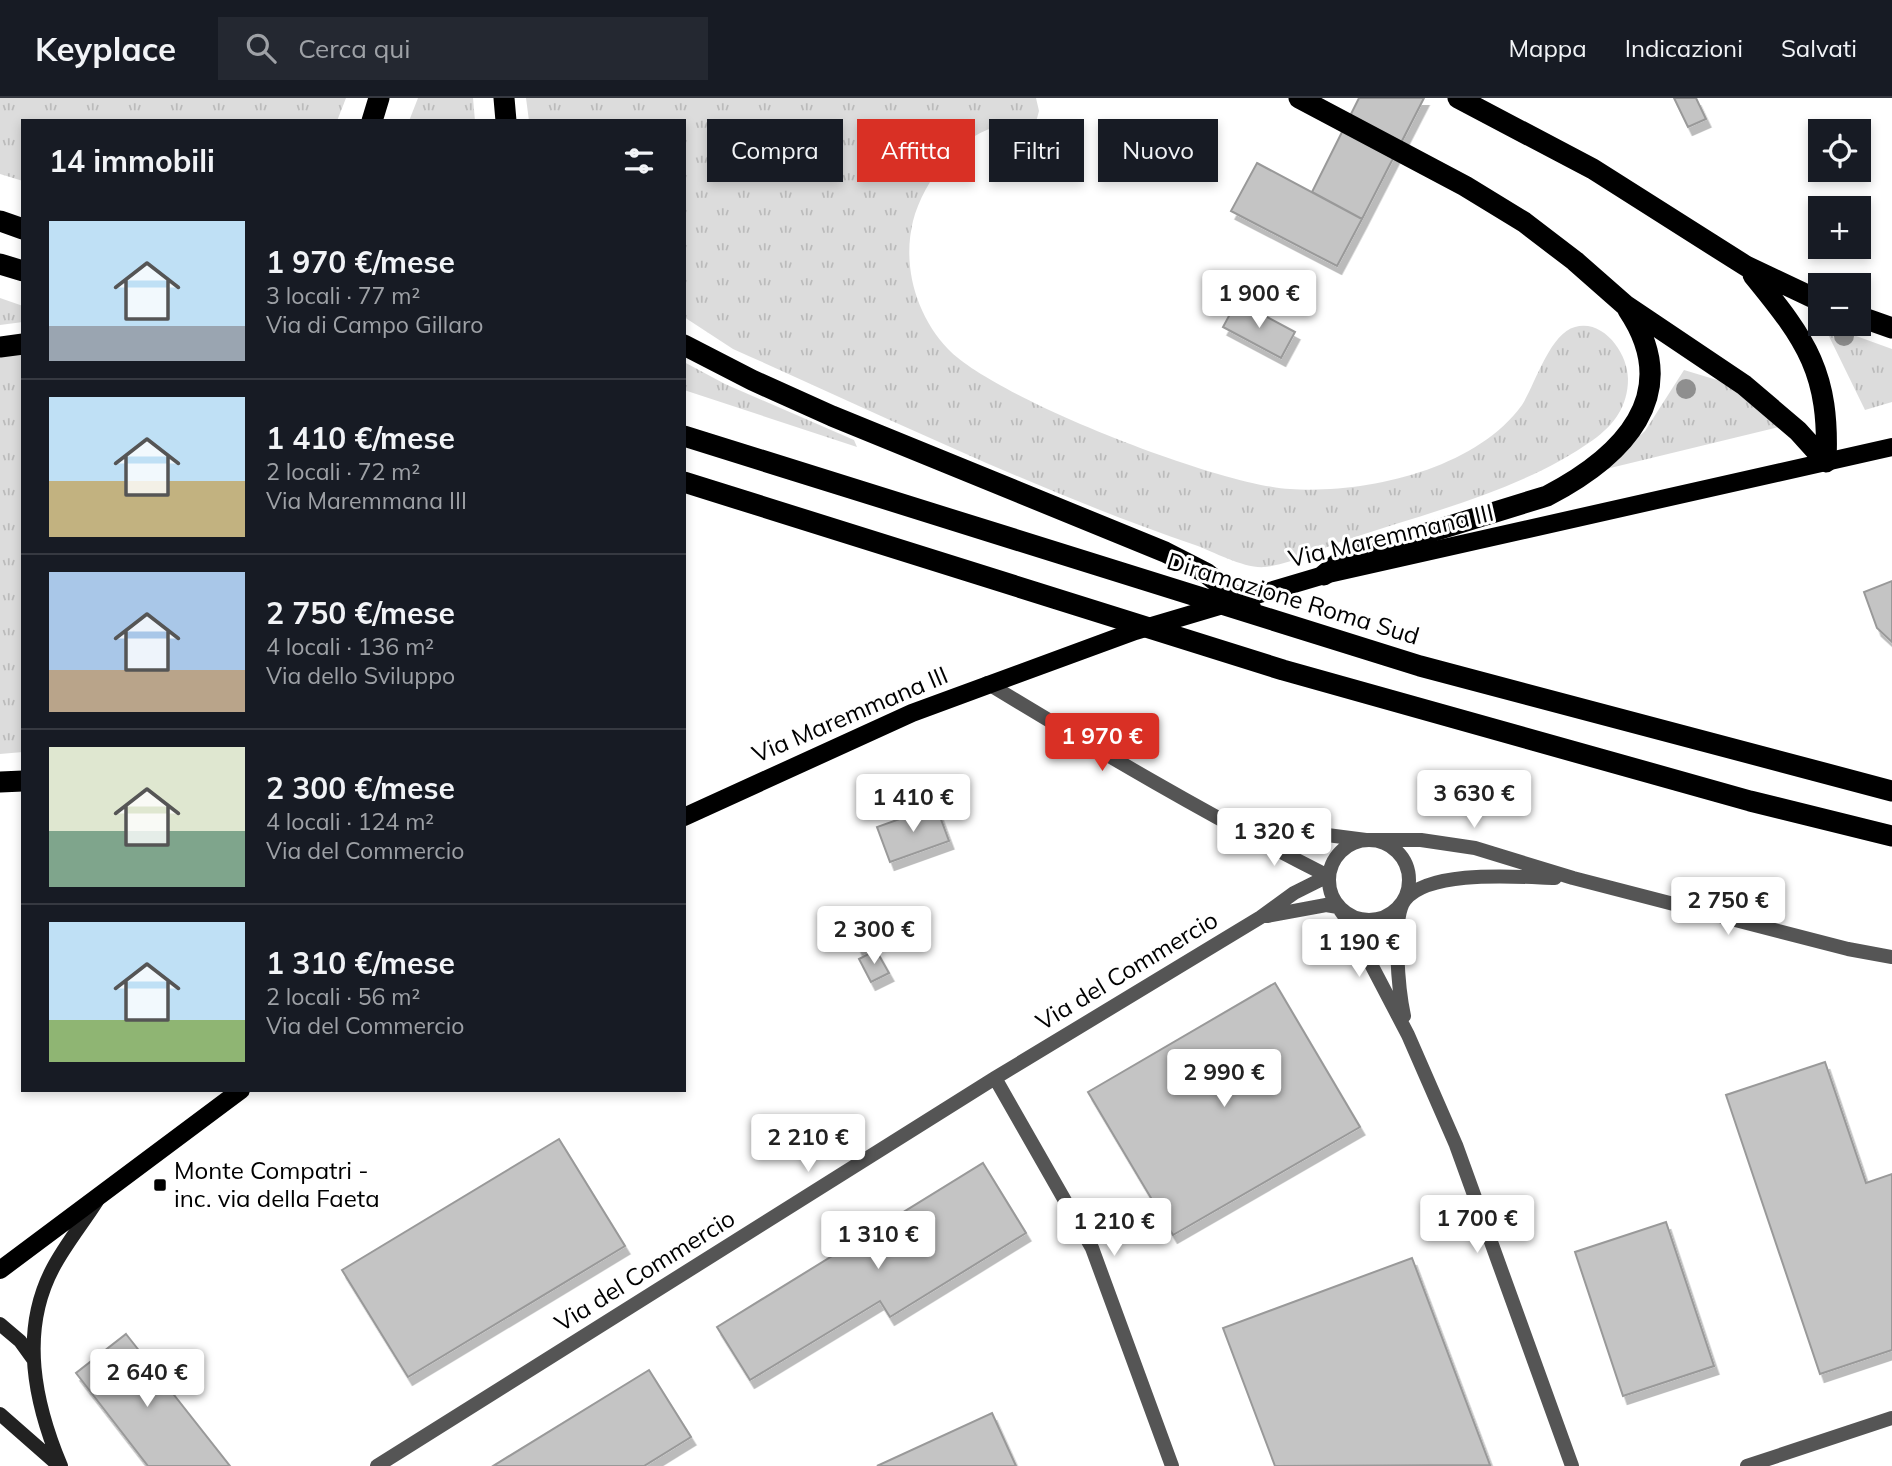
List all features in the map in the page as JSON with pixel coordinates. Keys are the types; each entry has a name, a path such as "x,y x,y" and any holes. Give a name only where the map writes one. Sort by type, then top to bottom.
{"highway":[{"path":"373,119 379,98"},
{"path":"504,98 506,119"},
{"path":"1299,98 1453,179 1505,210 1575,261 1625,305 1744,385 1798,431 1826,462"},
{"path":"1458,98 1593,169 1746,266 1808,296"},
{"path":"0,221 21,228"},
{"path":"0,264 21,270"},
{"path":"1746,266 1793,324 1816,368 1827,414 1826,462"},
{"path":"1324,575 1343,559 1547,496 1573,481 1617,448 1640,415 1649,392 1652,370 1645,343 1625,305"},
{"path":"1871,321 1892,328"},
{"path":"0,347 21,344"},
{"path":"686,346 752,380 832,416 1147,545 1206,573 1258,615"},
{"name":"Diramazione Roma Sud","path":"686,437 1367,650 1892,791"},
{"path":"686,483 1283,670 1749,801 1892,836"},
{"path":"0,782 21,781"}],"main road":[{"name":"Via Maremmana III","path":"686,816 793,765 988,683 1135,631 1324,575 1892,447"},
{"path":"0,1270 239,1092"}],"street":[{"path":"988,683 1235,829 1328,876"},
{"path":"1235,829 1296,831 1382,842 1397,851 1404,860 1409,880 1399,922 1399,993 1408,1035"},
{"path":"1572,1466 1456,1145 1408,1035 1350,924 1331,896 1328,876 1338,854 1349,844 1366,840 1421,840 1475,848 1573,878 1848,949 1892,957"},
{"path":"1338,907 1354,919 1367,921 1383,919 1415,891 1469,875 1573,878"},
{"name":"Via del Commercio","path":"376,1466 995,1078 1261,917 1294,893 1328,876"},
{"name":"Via del Commercio","path":"1261,917 1326,905 1338,907"},
{"path":"995,1078 1092,1248 1172,1466"},
{"path":"60,1466 39,1407 33,1359 38,1316 52,1270 102,1193"},
{"path":"0,1324 20,1340 33,1359"},
{"path":"0,1414 60,1466"},
{"path":"1747,1466 1892,1418"}],"green space":[{"path":"0,98 346,98 338,119 21,119 21,180 0,174"},
{"path":"418,98 473,98 475,119 410,119"},
{"path":"526,98 1036,98 1039,111 1037,119 989,119 989,129 975,136 975,119 857,119 857,182 930,182 913,221 909,255 914,289 920,305 927,321 948,349 974,369 1059,414 1163,456 1213,472 1257,484 1290,489 1320,489 1384,482 1448,461 1476,446 1502,427 1522,405 1558,339 1575,327 1596,328 1605,333 1619,349 1627,369 1625,398 1613,421 1593,440 1565,458 1505,487 1286,563 1265,567 1248,565 1078,501 905,427 733,349 686,318 686,119 529,119"},
{"path":"0,298 21,305 21,322 0,325"},
{"path":"1829,336 1856,336 1892,349 1892,402 1865,410"},
{"path":"21,354 21,752 0,754 0,356"},
{"path":"686,363 725,384 854,440 857,447 686,391"},
{"path":"1684,370 1727,383 1779,427 1602,470 1645,431"}],"building":[{"path":"1359,98 1424,98 1362,219 1312,192"},
{"path":"1674,98 1696,98 1706,119 1688,127"},
{"path":"1257,163 1362,219 1337,266 1231,211"},
{"path":"1237,301 1295,332 1281,358 1223,327"},
{"path":"1892,581 1892,642 1877,628 1864,592"},
{"path":"936,806 949,841 890,862 877,827"},
{"path":"867,919 878,939 859,949 849,928"},
{"path":"876,950 889,973 871,982 859,959"},
{"path":"1275,983 1360,1127 1173,1235 1088,1092"},
{"path":"1825,1062 1866,1183 1892,1174 1892,1350 1820,1374 1726,1095"},
{"path":"559,1139 625,1246 408,1377 342,1270"},
{"path":"983,1163 1026,1233 890,1317 880,1301 750,1380 717,1327"},
{"path":"1666,1222 1714,1366 1623,1396 1575,1252"},
{"path":"1412,1258 1490,1465 1275,1466 1223,1328"},
{"path":"126,1334 230,1466 148,1466 76,1373"},
{"path":"649,1370 691,1437 644,1466 493,1466"},
{"path":"992,1413 1016,1466 877,1466"}],"place":[{"name":"Monte Compatri - inc. via della Faeta","path":"160,1185"}]}
